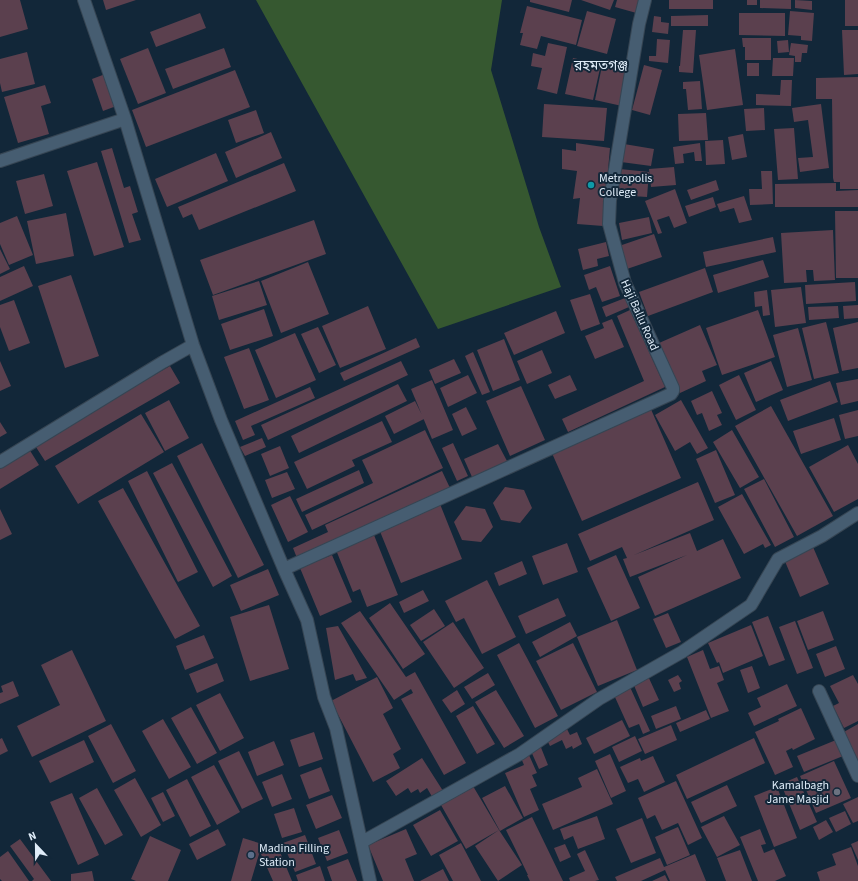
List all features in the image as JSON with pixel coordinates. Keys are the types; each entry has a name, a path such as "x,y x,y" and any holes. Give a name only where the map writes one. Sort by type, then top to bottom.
{"street":[{"path":"84,0 125,119 194,345 221,420 307,620 324,697 336,728 370,881"},
{"name":"Haji Ballu Road","path":"284,569 671,394 673,391 625,283 609,224 610,200 639,24 645,0"},
{"path":"0,161 125,119"},
{"path":"0,462 163,362 194,345"},
{"path":"362,842 520,754 599,699 682,652 751,605 778,559 822,536 858,513"},
{"path":"819,691 858,776"}],"green space":[{"path":"256,0 502,0 491,70 539,227 561,287 438,329"}],"building":[{"path":"0,0 20,0 28,29 0,37"},
{"path":"103,0 136,0 106,10"},
{"path":"530,0 572,0 569,12 530,2"},
{"path":"581,0 614,0 610,10"},
{"path":"617,0 645,0 640,14 615,7"},
{"path":"669,0 713,0 713,9 669,9"},
{"path":"747,0 757,0 757,5 747,5"},
{"path":"760,0 791,0 791,9 760,8"},
{"path":"795,0 812,1 812,10 795,8"},
{"path":"845,0 858,0 858,26 845,26"},
{"path":"527,6 582,20 576,45 541,36 537,49 520,45 523,33 520,33"},
{"path":"587,11 616,19 607,54 577,46"},
{"path":"790,11 814,13 812,41 801,40 801,36 788,35"},
{"path":"200,13 206,28 156,47 150,32"},
{"path":"739,13 785,13 785,36 739,35"},
{"path":"708,15 708,26 671,26 671,16"},
{"path":"654,16 661,17 661,22 669,23 668,34 652,32"},
{"path":"683,30 696,30 693,73 679,72"},
{"path":"842,30 858,30 858,74 844,75"},
{"path":"742,38 771,38 771,60 745,60 745,47 743,47"},
{"path":"657,39 670,40 668,63 649,61 649,56 656,56"},
{"path":"788,40 789,52 778,53 777,41"},
{"path":"548,43 567,47 557,94 537,89 542,68 531,66 533,53 545,56"},
{"path":"791,43 808,45 807,53 802,53 801,62 795,62 795,56 789,55"},
{"path":"148,48 166,93 138,104 120,59"},
{"path":"224,48 231,67 173,89 165,69"},
{"path":"735,49 743,105 707,110 699,55"},
{"path":"27,52 35,84 2,92 0,83 0,59"},
{"path":"573,58 601,64 593,100 565,94"},
{"path":"773,58 794,58 793,76 772,76"},
{"path":"603,61 628,66 622,106 595,100"},
{"path":"747,63 759,63 759,76 747,76"},
{"path":"644,65 662,70 650,115 632,110"},
{"path":"235,70 250,107 146,147 132,110"},
{"path":"108,73 119,105 103,111 92,79"},
{"path":"858,77 858,189 840,189 840,182 834,182 833,178 832,99 816,99 816,78"},
{"path":"781,80 792,80 791,106 756,105 756,94 780,95"},
{"path":"700,81 702,109 688,110 686,89 683,89 683,82"},
{"path":"45,85 51,103 41,106 49,134 18,143 4,97"},
{"name":"Metropolis College","path":"544,104 607,108 604,141 542,137"},
{"path":"821,104 829,168 800,172 798,158 813,157 808,120 794,122 792,108"},
{"path":"764,108 765,130 746,131 744,109"},
{"path":"256,110 264,133 236,143 228,120"},
{"path":"706,113 708,140 679,141 678,114"},
{"path":"794,128 798,179 778,180 774,129"},
{"path":"271,132 282,158 236,178 225,152"},
{"path":"743,134 747,157 732,160 728,137"},
{"path":"723,140 725,164 706,165 705,141"},
{"name":"Metropolis College","path":"576,143 610,148 603,226 577,224 580,198 573,199 577,171 562,169 562,149 576,151"},
{"path":"700,143 702,161 695,161 694,152 683,154 684,163 675,164 673,147"},
{"path":"624,144 654,149 651,166 621,162"},
{"path":"112,148 124,188 130,186 138,212 132,214 141,240 129,243 101,151"},
{"path":"216,153 228,181 167,207 155,179"},
{"path":"97,162 124,247 94,256 67,171"},
{"path":"284,163 296,191 199,230 192,214 183,218 178,207"},
{"path":"674,167 676,185 651,187 649,169"},
{"path":"620,169 649,172 647,197 617,195"},
{"path":"761,171 772,171 773,204 750,205 749,189 762,189"},
{"path":"44,174 53,206 25,214 16,181"},
{"path":"716,180 719,190 691,200 687,190"},
{"path":"836,183 836,191 858,190 858,207 775,207 775,184"},
{"path":"675,189 687,223 674,228 669,216 657,220 662,233 658,234 645,201"},
{"path":"744,196 752,220 739,223 734,208 720,212 717,204"},
{"path":"713,197 716,207 689,217 685,206"},
{"path":"835,211 858,211 858,278 836,278"},
{"path":"66,213 74,256 36,264 27,221"},
{"path":"17,216 33,255 9,265 0,244 0,223"},
{"path":"649,217 652,233 622,240 619,223"},
{"path":"314,220 326,254 213,295 200,260"},
{"path":"833,230 835,280 814,281 813,270 806,270 807,282 784,283 781,233"},
{"path":"654,234 662,257 627,269 619,246"},
{"path":"773,237 776,252 706,267 703,252"},
{"path":"606,242 609,256 597,259 598,266 583,270 578,249"},
{"path":"0,249 10,269 0,274"},
{"path":"763,260 769,277 718,293 713,275"},
{"path":"308,262 329,314 281,333 261,281"},
{"path":"24,266 33,286 0,301 0,277"},
{"path":"610,266 620,296 602,302 596,287 589,290 584,275"},
{"path":"705,268 713,292 648,316 639,292"},
{"path":"71,275 99,356 65,368 38,286"},
{"path":"259,281 267,305 219,320 212,296"},
{"path":"855,282 856,301 806,304 805,285"},
{"path":"801,287 806,323 775,327 771,290"},
{"path":"767,290 770,315 763,316 762,306 755,307 754,292"},
{"path":"590,294 600,324 581,331 570,300"},
{"path":"625,298 629,307 606,317 602,307"},
{"path":"14,300 30,343 9,351 0,327 0,305"},
{"path":"858,305 858,318 844,319 843,306"},
{"path":"368,306 386,349 340,368 322,326"},
{"path":"838,306 839,318 809,320 808,307"},
{"path":"264,309 273,336 230,350 221,324"},
{"path":"630,310 665,387 568,432 562,419 644,381 617,316"},
{"path":"758,310 775,357 722,375 706,328"},
{"path":"556,311 565,333 514,355 504,333"},
{"path":"612,319 624,347 595,359 585,336 604,328 602,323"},
{"path":"826,322 839,373 814,379 802,328"},
{"path":"858,322 858,368 842,371 833,328"},
{"path":"700,325 717,365 702,371 706,381 680,393 659,343"},
{"path":"318,327 336,365 319,373 301,334"},
{"path":"798,328 812,380 787,387 773,335"},
{"path":"295,333 316,380 276,398 255,350"},
{"path":"416,338 420,347 344,381 340,373"},
{"path":"504,339 520,380 493,391 477,350"},
{"path":"249,348 269,400 244,409 224,357"},
{"path":"542,350 552,373 527,384 517,361"},
{"path":"473,352 490,392 482,395 465,356"},
{"path":"454,359 461,373 435,384 429,370"},
{"path":"0,361 11,386 0,391"},
{"path":"401,361 408,375 268,440 261,425"},
{"path":"771,361 783,390 756,402 744,373"},
{"path":"170,366 180,383 45,461 34,444"},
{"path":"468,375 477,393 448,407 440,388"},
{"path":"570,375 577,390 555,399 548,385"},
{"path":"739,375 756,410 736,420 719,385"},
{"path":"858,379 858,401 841,405 836,383"},
{"path":"432,380 453,430 432,439 411,389"},
{"path":"830,381 838,402 788,421 780,400"},
{"path":"398,384 407,401 299,453 291,436"},
{"path":"521,386 545,440 510,456 486,401"},
{"path":"310,387 315,398 251,426 255,435 243,440 235,421"},
{"path":"712,391 722,413 717,415 722,425 709,431 702,413 697,415 691,401"},
{"path":"169,400 189,438 165,451 145,413"},
{"path":"681,400 708,448 697,454 690,442 675,451 655,415"},
{"path":"415,401 424,419 394,434 385,416"},
{"path":"771,406 833,516 797,536 735,426"},
{"path":"466,407 477,429 462,436 452,414"},
{"path":"650,407 681,478 582,521 551,451"},
{"path":"858,410 858,436 845,439 839,415"},
{"path":"141,414 164,452 78,504 55,466"},
{"path":"834,418 841,440 801,454 793,431"},
{"path":"382,421 392,442 352,460 355,466 307,489 294,462"},
{"path":"0,422 7,433 0,437"},
{"path":"425,430 443,468 312,530 305,515 373,483 362,460"},
{"path":"732,430 759,477 740,488 713,442"},
{"path":"262,438 266,447 245,456 240,447"},
{"path":"202,443 264,565 238,578 177,456"},
{"path":"453,443 468,476 457,481 442,448"},
{"path":"498,444 507,461 472,477 464,459"},
{"path":"848,445 858,464 858,499 834,512 809,467"},
{"path":"280,446 289,468 270,476 261,454"},
{"path":"29,449 39,465 0,489 0,467"},
{"path":"716,450 735,495 715,503 696,459"},
{"path":"172,463 232,576 213,587 153,473"},
{"path":"359,470 364,483 302,512 296,499"},
{"path":"147,471 198,572 178,582 128,481"},
{"path":"442,471 450,488 297,558 293,548 328,532 325,525"},
{"path":"287,472 295,489 272,498 265,480"},
{"path":"764,479 794,537 775,547 744,489"},
{"path":"698,482 714,520 634,555 690,533 697,551 723,539 741,578 655,616 638,577 687,555 630,577 623,559 627,558 622,547 590,561 578,534"},
{"path":"505,487 524,490 532,508 520,523 501,520 493,503"},
{"path":"123,488 200,626 175,639 98,501"},
{"path":"742,494 771,545 765,548 763,544 744,554 718,507"},
{"path":"290,496 308,532 288,542 271,505"},
{"path":"440,504 462,559 401,583 379,529"},
{"path":"466,506 485,509 493,527 481,542 462,540 454,522"},
{"path":"0,509 12,534 0,540"},
{"path":"374,535 398,595 367,607 360,589 353,592 336,550"},
{"path":"567,543 578,572 543,585 532,556"},
{"path":"813,547 829,584 800,597 784,559"},
{"path":"332,555 352,602 320,616 300,568"},
{"path":"616,555 640,608 611,621 587,568"},
{"path":"522,561 527,574 499,586 494,573"},
{"path":"268,569 279,595 241,611 230,585"},
{"path":"487,580 516,637 482,654 464,618 456,622 445,601"},
{"path":"423,590 429,601 404,613 399,602"},
{"path":"558,598 566,616 526,634 518,616"},
{"path":"390,603 425,654 403,669 369,618"},
{"path":"269,605 289,669 250,681 230,617"},
{"path":"434,609 445,626 421,641 410,625"},
{"path":"360,611 406,677 415,672 466,763 444,775 401,699 413,693 411,689 394,700 341,623"},
{"path":"823,611 834,640 808,650 797,621"},
{"path":"668,613 681,642 666,648 653,619"},
{"path":"768,616 785,660 769,666 752,622"},
{"path":"617,620 637,670 598,686 577,637"},
{"path":"795,621 813,668 797,674 779,627"},
{"path":"453,622 484,668 454,688 423,642"},
{"path":"570,622 577,636 540,657 532,642"},
{"path":"751,625 763,656 723,673 719,662 717,663 708,643"},
{"path":"338,626 367,678 356,681 353,674 335,680 326,628"},
{"path":"204,635 214,658 185,670 176,646"},
{"path":"519,643 558,716 535,728 497,655"},
{"path":"573,643 597,692 561,710 536,661"},
{"path":"836,646 845,669 825,677 816,654"},
{"path":"72,650 106,721 32,757 17,726 60,705 41,665"},
{"path":"703,650 710,669 719,666 724,680 717,683 729,711 711,718 687,657"},
{"path":"217,663 224,681 197,693 189,674"},
{"path":"752,666 760,688 748,693 740,670"},
{"path":"488,673 495,685 472,699 464,687"},
{"path":"678,675 682,681 679,683 681,689 674,692 668,680"},
{"path":"853,675 858,684 858,721 844,728 833,706 839,703 830,686"},
{"path":"648,676 659,700 643,707 633,683"},
{"path":"377,677 393,708 383,714 401,749 393,754 400,768 373,782 331,701"},
{"path":"13,681 19,696 0,704 0,693 3,692 1,686"},
{"path":"787,684 797,706 754,726 748,713 761,707 757,698"},
{"path":"630,687 650,731 643,734 639,724 629,728 614,695"},
{"path":"457,690 465,704 451,713 442,700"},
{"path":"496,690 524,736 504,748 475,702"},
{"path":"220,693 244,738 220,751 196,705"},
{"path":"473,706 495,744 477,754 456,716"},
{"path":"676,706 681,719 656,729 651,716"},
{"path":"191,707 217,753 197,764 171,718"},
{"path":"801,708 815,739 793,750 792,748 786,751 793,767 775,775 755,732 779,721 778,719"},
{"path":"706,710 710,719 680,732 676,723"},
{"path":"163,719 191,767 169,779 142,731"},
{"path":"622,720 630,736 594,754 586,738"},
{"path":"111,724 136,771 113,783 88,736"},
{"path":"858,724 858,762 842,733"},
{"path":"671,725 677,740 645,754 638,739"},
{"path":"567,729 570,735 577,732 582,744 573,749 572,746 566,749 562,740 550,746 546,738"},
{"path":"314,732 323,759 299,767 290,740"},
{"path":"635,736 642,751 619,762 612,747"},
{"path":"2,738 8,751 0,755 0,739"},
{"path":"754,738 765,763 687,799 676,775"},
{"path":"84,740 94,762 50,783 39,761"},
{"path":"836,740 843,756 804,772 797,756"},
{"path":"274,741 284,765 257,776 248,752"},
{"path":"540,745 548,765 539,769 530,749"},
{"path":"239,751 263,799 242,809 218,761"},
{"path":"610,754 626,791 611,798 595,761"},
{"path":"529,755 537,773 532,775 537,786 530,789 539,810 524,817 505,773 524,765 521,758"},
{"path":"653,756 665,782 644,792 638,779 628,783 620,767 640,758 641,761"},
{"path":"422,758 445,794 434,800 427,788 420,793 418,789 411,793 408,788 396,796 386,781"},
{"path":"834,761 851,798 816,813 800,776"},
{"path":"214,765 240,812 217,825 191,777"},
{"path":"321,767 330,791 309,799 300,775"},
{"path":"597,769 613,804 553,830 542,804 582,787 578,778"},
{"path":"282,774 292,799 272,807 262,782"},
{"path":"797,777 817,822 800,830 781,784"},
{"path":"135,778 161,825 141,837 114,790"},
{"path":"187,779 211,826 190,837 166,790"},
{"path":"676,781 702,838 688,845 678,823 662,830 655,815 647,819 638,798"},
{"path":"727,785 737,806 701,823 691,802"},
{"path":"473,786 499,830 466,849 441,805"},
{"path":"505,786 523,818 500,831 482,798"},
{"path":"777,787 797,838 774,847 754,796"},
{"path":"97,788 123,835 105,845 79,798"},
{"path":"163,792 175,816 163,822 151,798"},
{"path":"72,793 99,855 78,865 50,802"},
{"path":"332,795 342,818 316,829 306,805"},
{"path":"858,797 858,821 853,823 843,804"},
{"path":"294,808 302,832 282,838 274,814"},
{"path":"440,810 458,841 431,856 413,825"},
{"path":"845,811 851,824 836,832 829,818"},
{"path":"597,816 605,839 578,849 573,836 564,840 560,829"},
{"path":"724,816 740,845 717,857 701,827"},
{"path":"532,817 563,881 530,881 527,875 506,830"},
{"path":"642,818 656,853 631,863 616,829"},
{"path":"826,820 833,832 819,840 813,827"},
{"path":"678,827 690,855 667,865 655,837"},
{"path":"218,829 226,845 197,860 189,844"},
{"path":"406,829 417,854 405,859 414,881 383,881 368,845"},
{"path":"760,829 766,844 761,845 764,853 774,849 786,876 775,881 758,881 740,837"},
{"path":"339,830 348,853 327,861 318,838"},
{"path":"499,830 522,865 498,881 475,846"},
{"path":"305,835 316,864 295,872 283,843"},
{"path":"150,836 181,850 168,881 136,881 131,879"},
{"path":"243,838 262,844 251,881 231,881"},
{"path":"20,839 51,881 32,881 34,879 10,846"},
{"path":"858,841 858,860 851,844"},
{"path":"461,843 481,881 453,881 439,855"},
{"path":"565,844 571,857 560,862 554,848"},
{"path":"278,847 292,881 273,881 261,854"},
{"path":"851,847 858,866 858,881 820,881 817,872 836,865 832,854"},
{"path":"585,850 599,880 570,881 569,878 585,871 577,854"},
{"path":"740,850 752,881 726,881 717,858"},
{"path":"8,851 29,881 2,881 0,879 0,857"},
{"path":"695,854 706,881 670,881 665,870 641,881 617,881 615,877 660,858 664,867"},
{"path":"348,859 357,881 332,881 327,867"},
{"path":"320,866 325,881 298,881 296,875"},
{"path":"443,869 449,881 420,881"},
{"path":"92,871 94,881 71,881 71,874"},
{"path":"665,875 668,881 652,881"}],"place":[{"name":"Metropolis College","path":"591,185"},
{"name":"Kamalbagh Jame Masjid","path":"837,792"},
{"name":"Madina Filling Station","path":"251,855"}],"district":[{"name":"রহমতগঞ্জ","path":"601,65"}]}
